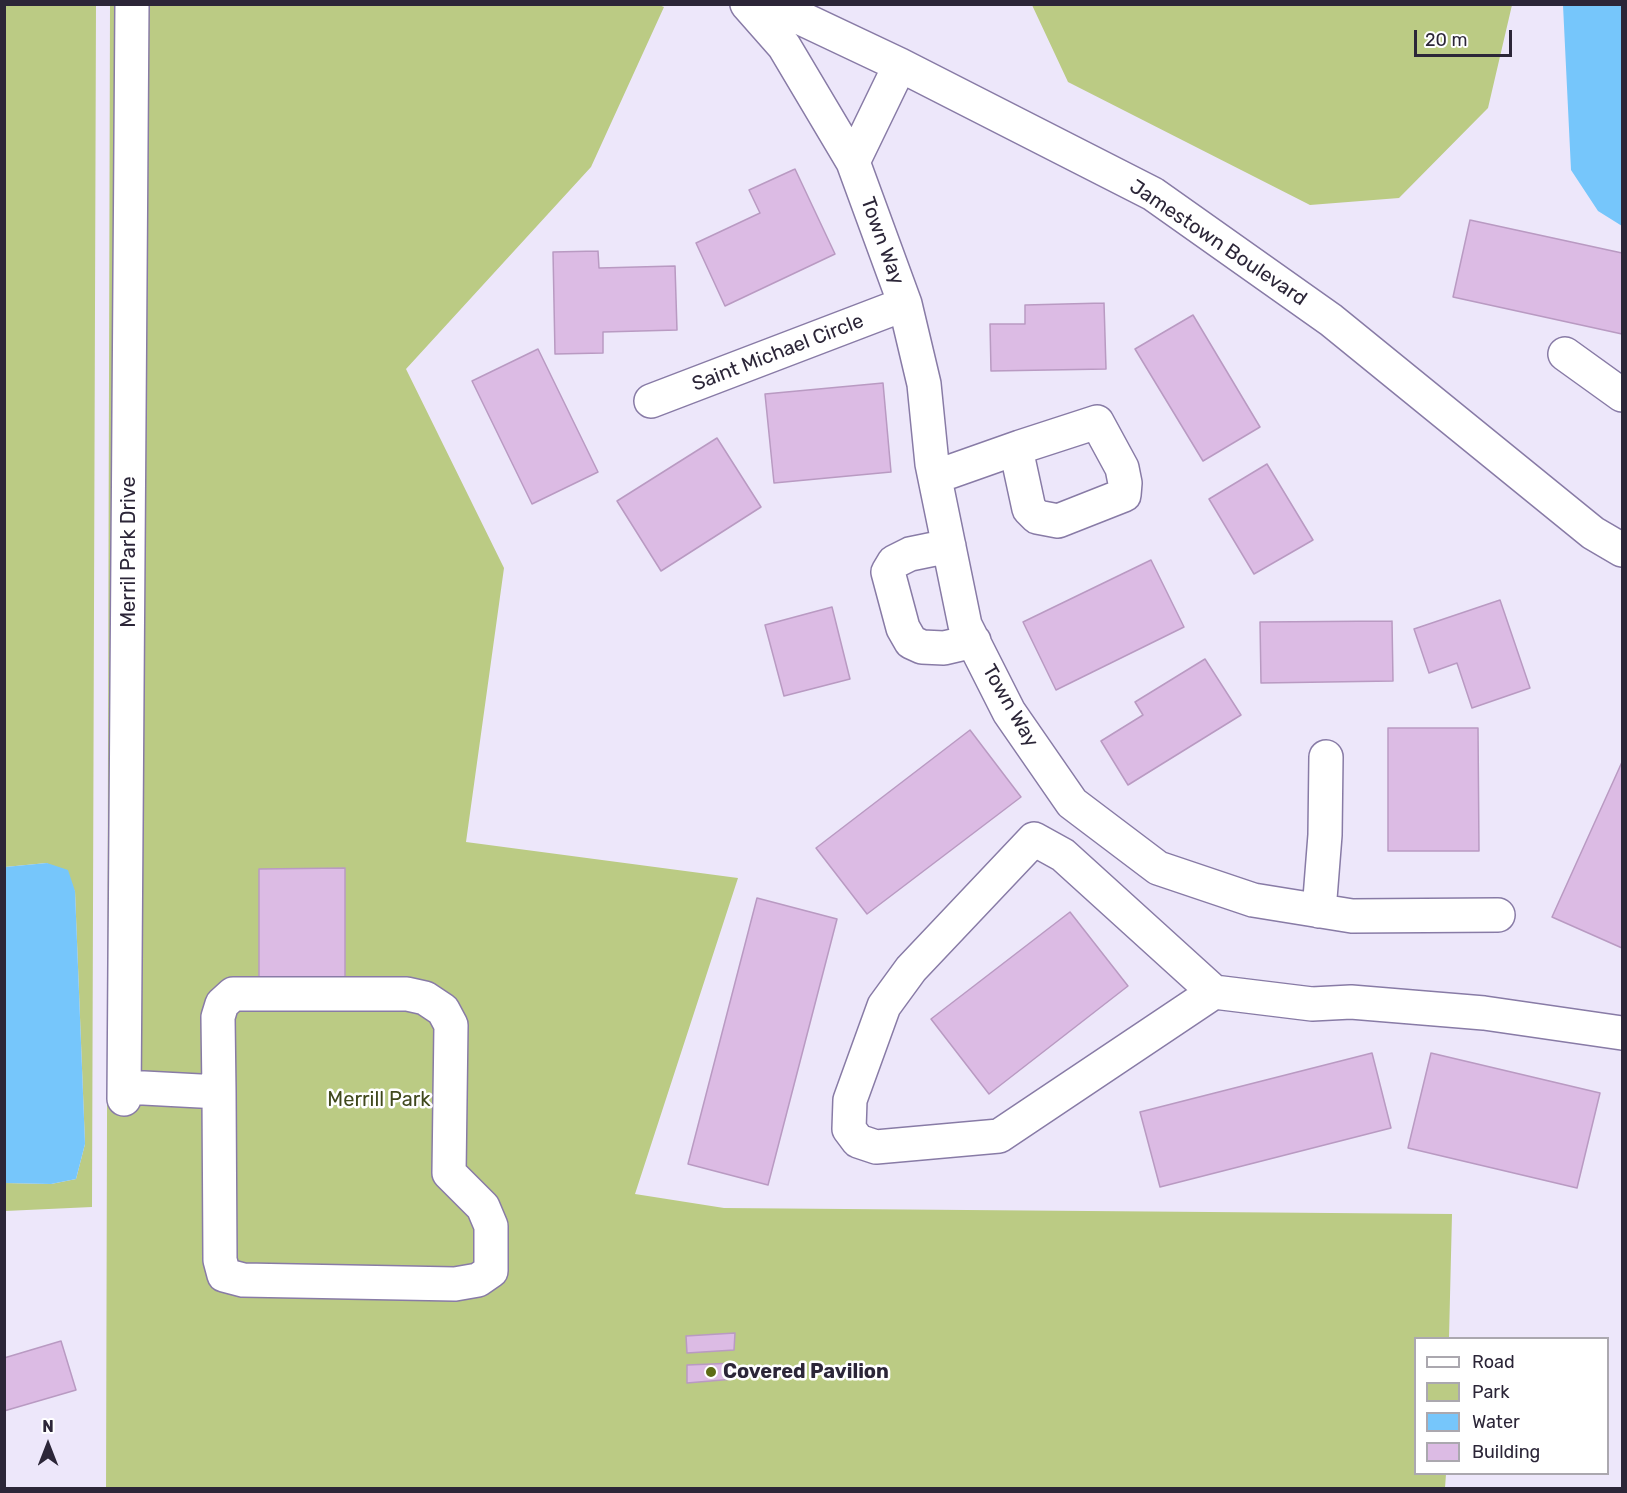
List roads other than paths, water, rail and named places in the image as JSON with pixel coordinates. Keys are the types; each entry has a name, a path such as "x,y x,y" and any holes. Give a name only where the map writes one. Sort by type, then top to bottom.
{"street":[{"name":"Merril Park Drive","path":"132,4 125,1093 219,1092"},
{"name":"Town Way","path":"747,4 784,46 853,162 906,304 924,384 934,477 965,625 1009,712 1072,803 1158,867 1252,900 1353,916 1498,915"},
{"name":"Jamestown Boulevard","path":"771,4 900,65 1153,194 1331,320 1593,533 1623,550"},
{"path":"853,162 900,65"},
{"name":"Saint Michael Circle","path":"651,401 906,304"},
{"path":"1565,354 1623,394"},
{"path":"934,477 1016,449 1097,422 1122,468 1125,483 1124,495 1058,522 1037,517 1029,508 1016,449"},
{"path":"949,546 910,554 894,562 888,572 903,628 911,642 922,647 944,648 974,641"},
{"path":"1319,911 1325,835 1326,757"},
{"path":"1214,992 999,1136 876,1147 858,1141 849,1129 850,1100 884,1006 911,969 1034,839 1063,855 1214,992 1312,1004 1351,1002 1484,1013 1623,1033"},
{"path":"233,994 407,994 425,998 443,1010 451,1025 449,1173 483,1207 491,1226 491,1271 477,1281 455,1284 243,1281 224,1275 220,1260 219,1092 218,1017 222,1004 233,994"}],"water":[{"path":"1563,5 1622,5 1622,226 1598,211 1571,170"},
{"path":"47,863 68,870 75,891 85,1144 76,1179 51,1184 5,1183 5,867"}],"place":[{"name":"Covered Pavilion","path":"711,1372"}],"park label":[{"name":"Merrill Park","path":"379,1100"}]}
